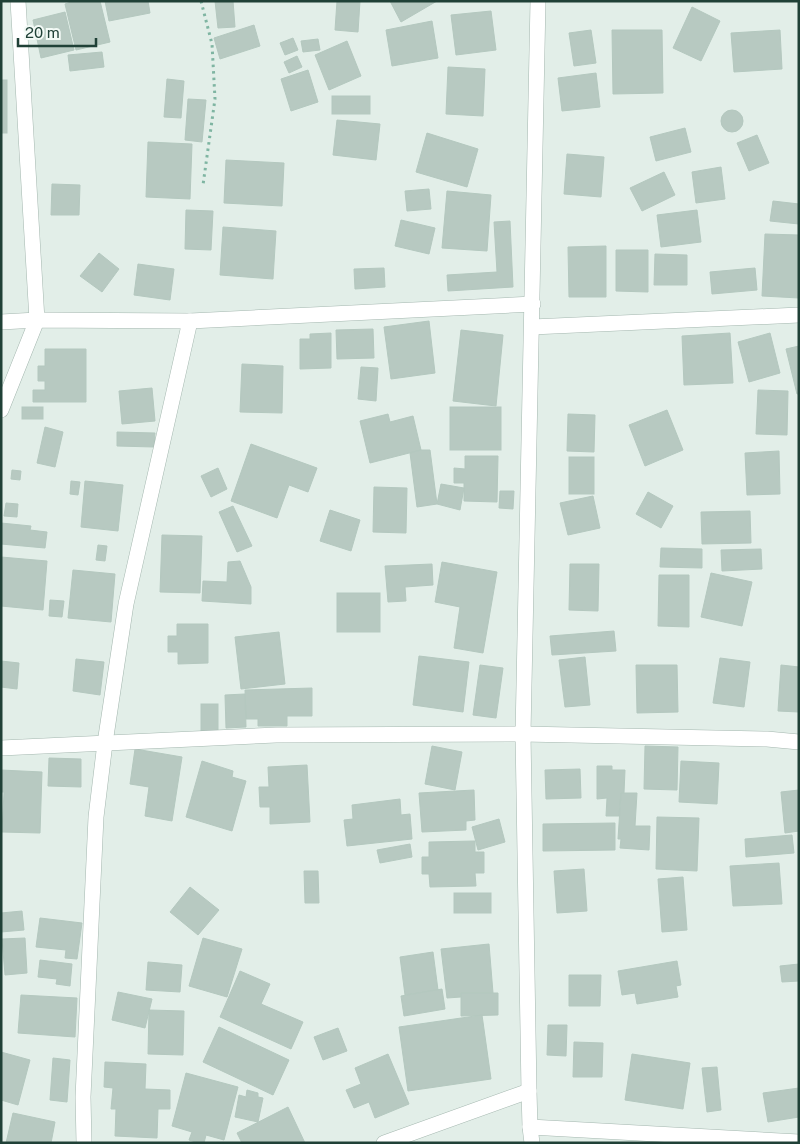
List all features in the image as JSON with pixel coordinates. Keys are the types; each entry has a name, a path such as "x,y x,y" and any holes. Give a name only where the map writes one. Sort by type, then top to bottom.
{"street":[{"path":"1,410 36,320 18,1"},
{"path":"532,1143 529,1091 523,734 538,1"},
{"path":"1,322 36,320 190,321 533,304"},
{"path":"532,327 799,315"},
{"path":"84,1143 83,1097 96,817 126,604 190,321"},
{"path":"1,748 276,734 523,734 767,739 799,742"},
{"path":"384,1143 529,1091"},
{"path":"530,1127 799,1142"}],"path":[{"path":"201,1 212,44 215,99 203,185"}],"building":[{"path":"74,1 100,1 110,42 76,50 65,4"},
{"path":"105,1 148,1 150,13 109,21"},
{"path":"215,1 233,1 235,27 218,28"},
{"path":"337,1 360,1 358,32 335,30"},
{"path":"390,1 437,1 401,22"},
{"path":"692,7 720,21 701,61 673,48"},
{"path":"491,11 496,50 456,55 451,15"},
{"path":"65,12 74,50 41,58 33,20"},
{"path":"432,21 438,58 392,66 386,30"},
{"path":"254,25 260,46 220,59 214,38"},
{"path":"591,30 596,63 574,66 569,33"},
{"path":"612,30 662,30 663,93 613,94"},
{"path":"780,30 782,69 734,72 731,33"},
{"path":"293,38 298,50 285,55 280,43"},
{"path":"318,39 320,50 303,52 301,41"},
{"path":"347,41 361,76 329,90 315,55"},
{"path":"102,52 104,67 70,71 68,55"},
{"path":"297,56 302,67 289,73 284,62"},
{"path":"448,67 485,69 483,116 446,114"},
{"path":"308,70 318,102 291,111 281,79"},
{"path":"596,73 600,107 562,111 558,78"},
{"path":"167,79 184,81 181,118 164,117"},
{"path":"1,80 7,80 7,133 1,133"},
{"path":"332,96 370,96 370,114 332,114"},
{"path":"188,99 206,100 202,142 185,140"},
{"path":"732,110 740,113 743,121 740,129 732,132 724,129 721,121 724,113"},
{"path":"337,120 380,124 376,160 333,155"},
{"path":"685,128 691,152 656,161 650,137"},
{"path":"427,133 478,149 467,187 416,172"},
{"path":"757,135 769,163 749,171 737,143"},
{"path":"148,142 192,144 190,199 146,197"},
{"path":"567,154 604,157 601,197 564,194"},
{"path":"226,160 284,163 282,206 224,203"},
{"path":"721,167 725,199 696,203 692,172"},
{"path":"664,172 675,195 642,211 630,188"},
{"path":"52,184 80,185 79,215 51,215"},
{"path":"429,189 431,209 407,211 405,191"},
{"path":"447,191 491,195 487,251 442,248"},
{"path":"773,201 799,204 799,224 770,221"},
{"path":"186,210 213,211 211,250 185,249"},
{"path":"697,210 701,242 661,247 657,215"},
{"path":"401,220 435,228 429,254 395,246"},
{"path":"510,221 513,287 448,291 447,275 497,272 494,222"},
{"path":"223,227 276,231 273,279 220,275"},
{"path":"765,234 799,235 799,298 762,296"},
{"path":"606,246 606,297 569,297 568,247"},
{"path":"616,250 648,250 648,292 616,291"},
{"path":"99,253 119,269 102,292 80,276"},
{"path":"655,254 687,255 687,285 654,285"},
{"path":"138,264 174,269 170,300 134,295"},
{"path":"384,268 385,287 355,289 354,269"},
{"path":"755,268 757,290 712,294 710,272"},
{"path":"429,321 435,373 391,379 384,327"},
{"path":"373,329 374,358 337,359 336,330"},
{"path":"461,330 503,335 496,406 453,401"},
{"path":"331,333 331,368 300,369 300,339 310,339 310,334"},
{"path":"730,333 733,383 684,385 682,336"},
{"path":"770,333 780,373 749,382 738,342"},
{"path":"799,346 799,394 797,394 786,349"},
{"path":"45,349 86,349 86,402 33,402 33,390 45,390 45,381 38,381 38,366 45,366"},
{"path":"242,364 283,366 282,413 240,412"},
{"path":"361,367 378,368 376,401 358,399"},
{"path":"152,388 155,421 122,424 119,391"},
{"path":"758,390 788,391 787,435 756,434"},
{"path":"22,407 43,407 43,419 22,419"},
{"path":"450,407 501,407 501,450 450,450"},
{"path":"667,410 683,450 645,466 629,425"},
{"path":"388,414 390,422 413,416 421,450 370,463 360,421"},
{"path":"568,414 595,415 594,452 567,451"},
{"path":"45,427 63,432 55,467 37,463"},
{"path":"117,432 155,433 154,447 117,446"},
{"path":"251,444 317,468 308,492 289,485 277,518 231,501"},
{"path":"430,450 437,504 417,507 410,453"},
{"path":"779,451 780,494 747,495 745,453"},
{"path":"465,456 498,456 497,502 464,501 464,483 454,483 454,468 465,469"},
{"path":"569,457 594,457 594,494 569,494"},
{"path":"218,468 227,489 211,497 201,476"},
{"path":"12,470 21,471 20,480 11,479"},
{"path":"71,481 80,482 78,495 70,494"},
{"path":"85,481 123,485 118,531 81,527"},
{"path":"441,484 464,488 460,510 437,504"},
{"path":"374,487 407,488 406,533 373,532"},
{"path":"500,491 514,491 513,509 499,508"},
{"path":"648,492 673,506 661,528 636,514"},
{"path":"593,496 600,528 568,535 560,503"},
{"path":"6,503 18,504 17,517 4,516"},
{"path":"233,506 252,546 237,552 219,512"},
{"path":"330,510 360,520 351,551 320,541"},
{"path":"750,511 751,543 702,544 701,512"},
{"path":"1,523 31,526 30,530 47,532 45,548 1,544"},
{"path":"162,535 202,536 200,593 160,592"},
{"path":"98,545 107,546 105,561 96,560"},
{"path":"661,548 702,549 702,568 660,567"},
{"path":"761,549 762,569 722,571 721,550"},
{"path":"1,557 47,561 43,610 1,606"},
{"path":"240,561 251,587 251,604 202,601 203,581 227,582 228,562"},
{"path":"442,562 497,572 483,653 454,648 460,607 435,602"},
{"path":"432,564 433,585 405,587 406,601 388,602 385,566"},
{"path":"570,564 599,564 598,611 569,610"},
{"path":"73,570 115,574 111,622 68,618"},
{"path":"711,573 752,582 742,626 701,617"},
{"path":"659,575 689,575 689,627 658,626"},
{"path":"337,593 380,593 380,632 337,632"},
{"path":"50,600 64,601 62,617 49,616"},
{"path":"177,624 208,624 208,663 178,664 178,652 168,652 168,636 177,636"},
{"path":"614,631 616,651 552,655 550,636"},
{"path":"279,632 285,684 241,689 235,637"},
{"path":"419,656 469,662 463,712 413,705"},
{"path":"585,657 590,705 565,707 559,660"},
{"path":"720,658 750,662 744,707 713,703"},
{"path":"76,659 104,662 100,695 73,691"},
{"path":"1,661 19,663 17,689 1,687"},
{"path":"480,665 503,668 496,718 473,715"},
{"path":"636,665 677,665 678,712 637,713"},
{"path":"781,665 799,667 799,712 778,711"},
{"path":"312,688 312,716 287,716 287,726 258,726 258,719 246,719 245,690"},
{"path":"245,694 246,727 226,728 225,695"},
{"path":"201,704 218,704 218,731 201,731"},
{"path":"432,746 462,752 455,790 425,784"},
{"path":"645,746 678,747 677,790 644,789"},
{"path":"135,749 182,757 172,821 145,816 149,787 130,784"},
{"path":"49,758 81,759 81,787 48,786"},
{"path":"202,761 233,771 232,777 246,781 232,831 186,817"},
{"path":"681,761 719,763 717,804 679,802"},
{"path":"307,765 310,822 270,824 270,807 260,807 259,787 269,787 268,767"},
{"path":"597,766 612,766 612,770 625,770 624,793 621,793 619,816 606,816 607,798 597,799"},
{"path":"580,769 581,798 546,799 545,770"},
{"path":"1,770 42,772 40,833 2,832 4,792 1,792"},
{"path":"474,790 475,820 466,821 466,830 422,832 419,793"},
{"path":"799,790 799,831 785,833 781,792"},
{"path":"621,793 637,793 635,826 650,826 649,850 620,848 621,839 618,839"},
{"path":"400,799 401,815 410,814 412,839 347,846 344,820 353,819 352,805"},
{"path":"657,817 699,818 697,871 656,869"},
{"path":"499,819 505,842 478,850 472,827"},
{"path":"615,823 615,850 543,851 543,824"},
{"path":"792,835 794,853 746,857 745,839"},
{"path":"475,841 475,852 484,852 484,873 475,873 476,886 430,887 429,874 422,874 422,857 429,857 429,842"},
{"path":"410,844 412,857 380,863 377,850"},
{"path":"779,863 782,904 733,906 730,866"},
{"path":"584,869 587,911 557,913 554,871"},
{"path":"304,871 318,871 319,903 305,903"},
{"path":"683,877 687,930 662,932 658,879"},
{"path":"190,887 219,910 198,935 170,912"},
{"path":"454,893 491,893 491,913 454,913"},
{"path":"22,911 24,930 1,932 1,913"},
{"path":"40,918 82,923 77,959 65,958 66,950 36,947"},
{"path":"25,938 27,973 5,975 2,939"},
{"path":"203,938 242,949 227,997 189,986"},
{"path":"489,944 493,993 461,993 461,997 447,998 441,949"},
{"path":"433,952 438,990 405,995 400,957"},
{"path":"40,960 72,964 70,986 56,984 57,979 38,977"},
{"path":"677,961 681,985 676,986 678,997 637,1004 635,993 622,995 618,971"},
{"path":"148,962 182,965 180,992 146,990"},
{"path":"799,964 799,981 782,982 780,966"},
{"path":"240,971 270,984 261,1004 303,1022 291,1049 220,1017"},
{"path":"569,975 601,975 600,1006 569,1006"},
{"path":"442,989 445,1009 404,1016 401,996"},
{"path":"118,992 152,999 145,1028 112,1020"},
{"path":"461,993 498,993 498,1015 461,1016"},
{"path":"21,995 77,998 75,1037 18,1033"},
{"path":"149,1010 184,1011 183,1055 148,1054"},
{"path":"482,1015 491,1079 408,1091 399,1027"},
{"path":"548,1025 567,1025 566,1056 547,1055"},
{"path":"219,1027 289,1060 273,1095 203,1062"},
{"path":"338,1028 347,1051 323,1060 314,1037"},
{"path":"574,1042 603,1043 602,1077 573,1077"},
{"path":"1,1052 30,1060 18,1105 1,1100"},
{"path":"388,1054 409,1104 375,1118 369,1102 354,1108 346,1090 361,1084 355,1068"},
{"path":"632,1054 690,1063 683,1109 625,1100"},
{"path":"53,1058 70,1060 67,1102 50,1100"},
{"path":"105,1062 146,1064 145,1089 170,1090 170,1109 158,1109 157,1138 115,1136 116,1109 111,1109 113,1088 104,1087"},
{"path":"717,1067 721,1110 707,1112 702,1068"},
{"path":"186,1073 238,1087 224,1140 206,1135 204,1143 199,1143 189,1140 192,1132 172,1126"},
{"path":"799,1088 799,1117 768,1122 763,1093"},
{"path":"247,1090 258,1093 258,1097 263,1098 258,1122 235,1117 239,1095 246,1097"},
{"path":"288,1107 305,1143 242,1143 237,1133"},
{"path":"13,1113 55,1122 51,1143 6,1143"}]}
